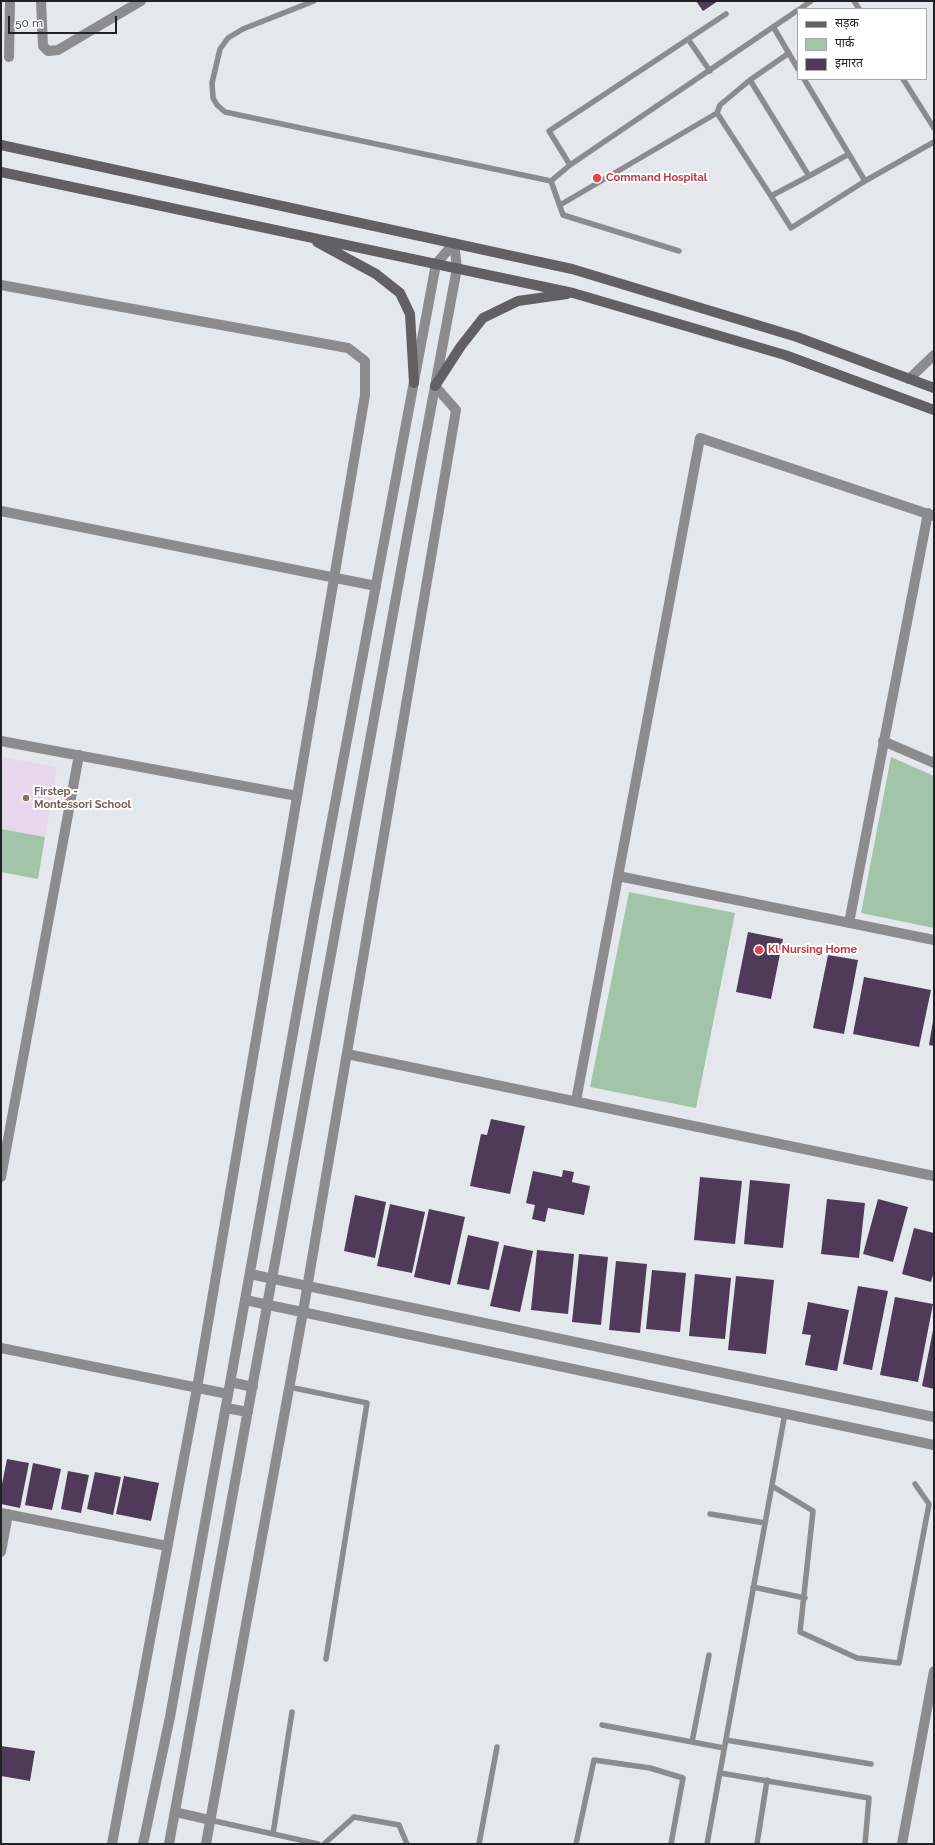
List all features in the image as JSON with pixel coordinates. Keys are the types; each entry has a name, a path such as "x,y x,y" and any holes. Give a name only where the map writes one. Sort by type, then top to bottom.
{"main road":[{"path":"1,145 572,269 797,337 934,388"},
{"path":"1,172 573,293 785,355 934,410"},
{"path":"307,237 376,274 400,293 410,314 414,383"},
{"path":"435,386 461,346 483,318 518,302 573,293"}],"street":[{"path":"41,1 43,46 48,51 58,50 141,1"},
{"path":"7,5 9,57"},
{"path":"143,1844 170,1717 245,1300 436,264 454,243"},
{"path":"169,1844 435,386 458,268 454,243"},
{"path":"1,285 348,348 365,361 365,395 197,1388 112,1844"},
{"path":"909,379 934,355"},
{"path":"206,1844 303,1312 456,410 435,386"},
{"path":"576,1101 700,438 931,514 883,741 849,923"},
{"path":"1,511 376,586"},
{"path":"1,741 297,796"},
{"path":"883,741 934,763"},
{"path":"1,1177 79,755"},
{"path":"618,876 934,940"},
{"path":"347,1054 934,1176"},
{"path":"250,1274 934,1417"},
{"path":"245,1300 934,1445"},
{"path":"1,1348 228,1394"},
{"path":"230,1382 253,1386"},
{"path":"226,1408 248,1412"},
{"path":"1,1552 5,1513 167,1546"},
{"path":"902,1844 934,1671"},
{"path":"175,1812 210,1820"}],"lane":[{"path":"314,1 243,29 228,38 220,49 212,83 213,98 217,105 225,112 551,181"},
{"path":"802,8 811,1"},
{"path":"551,181 570,165 797,11"},
{"path":"570,165 549,131 726,14"},
{"path":"774,28 797,67"},
{"path":"688,39 710,71"},
{"path":"560,205 717,113 720,105 750,80 789,54"},
{"path":"750,80 809,176"},
{"path":"805,80 865,181"},
{"path":"904,80 934,128"},
{"path":"717,113 791,228 865,181 934,142"},
{"path":"771,196 849,154"},
{"path":"551,181 563,215 680,251"},
{"path":"289,1387 367,1403 326,1659"},
{"path":"707,1844 785,1413"},
{"path":"772,1486 813,1511 805,1598 800,1632 857,1658 899,1663 929,1504 915,1484"},
{"path":"710,1514 765,1523"},
{"path":"753,1587 805,1598"},
{"path":"692,1742 710,1656"},
{"path":"273,1834 292,1712"},
{"path":"602,1725 724,1748"},
{"path":"726,1740 871,1764"},
{"path":"479,1844 497,1747"},
{"path":"576,1844 594,1760 650,1768 683,1778 671,1844"},
{"path":"720,1773 869,1798 865,1844"},
{"path":"757,1844 766,1780"},
{"path":"324,1844 354,1817 399,1825 407,1844"},
{"path":"210,1820 318,1844"}],"shaded area":[{"name":"Firstep - Montessori School","path":"1,757 57,767 45,837 1,829"}],"green space":[{"path":"891,757 934,776 934,928 861,913"},
{"path":"1,829 45,837 38,879 1,872"},
{"path":"629,892 735,913 696,1108 590,1087"}],"building":[{"path":"696,1 718,1 703,11"},
{"path":"748,932 783,939 771,999 736,992"},
{"path":"828,955 858,960 844,1034 813,1028"},
{"path":"864,977 931,990 919,1047 853,1034"},
{"path":"934,1021 934,1046 929,1045"},
{"path":"491,1119 525,1126 510,1194 470,1186 481,1134 487,1135"},
{"path":"563,1170 574,1172 572,1182 590,1186 584,1215 548,1208 545,1222 532,1219 535,1205 526,1203 533,1171 562,1177"},
{"path":"700,1177 742,1181 735,1244 694,1240"},
{"path":"750,1180 790,1184 783,1248 744,1244"},
{"path":"355,1195 386,1202 375,1258 344,1251"},
{"path":"827,1199 865,1203 859,1258 821,1254"},
{"path":"878,1199 908,1207 893,1262 863,1254"},
{"path":"390,1204 425,1212 412,1273 377,1266"},
{"path":"429,1209 465,1217 450,1285 414,1277"},
{"path":"914,1228 934,1233 934,1271 931,1282 902,1274"},
{"path":"468,1235 499,1242 489,1290 457,1284"},
{"path":"504,1245 533,1251 520,1312 490,1306"},
{"path":"537,1250 574,1254 568,1314 531,1310"},
{"path":"579,1254 608,1257 601,1325 572,1322"},
{"path":"616,1261 647,1264 640,1333 609,1330"},
{"path":"652,1270 686,1273 680,1332 646,1329"},
{"path":"695,1274 731,1278 725,1339 689,1336"},
{"path":"736,1276 774,1280 766,1354 728,1350"},
{"path":"858,1286 888,1291 872,1370 843,1364"},
{"path":"895,1297 933,1304 918,1382 880,1375"},
{"path":"808,1302 849,1310 837,1371 805,1365 811,1335 802,1334"},
{"path":"934,1330 934,1389 922,1386"},
{"path":"7,1459 29,1463 20,1508 1,1504 1,1489"},
{"path":"33,1463 61,1469 52,1510 25,1505"},
{"path":"68,1471 89,1475 81,1513 61,1509"},
{"path":"95,1472 121,1477 113,1515 87,1509"},
{"path":"124,1476 159,1483 151,1521 116,1514"},
{"path":"1,1746 35,1751 30,1781 1,1776"}],"place":[{"name":"Command Hospital","path":"597,178"},
{"name":"Firstep - Montessori School","path":"26,798"},
{"name":"Kl Nursing Home","path":"759,950"}]}
